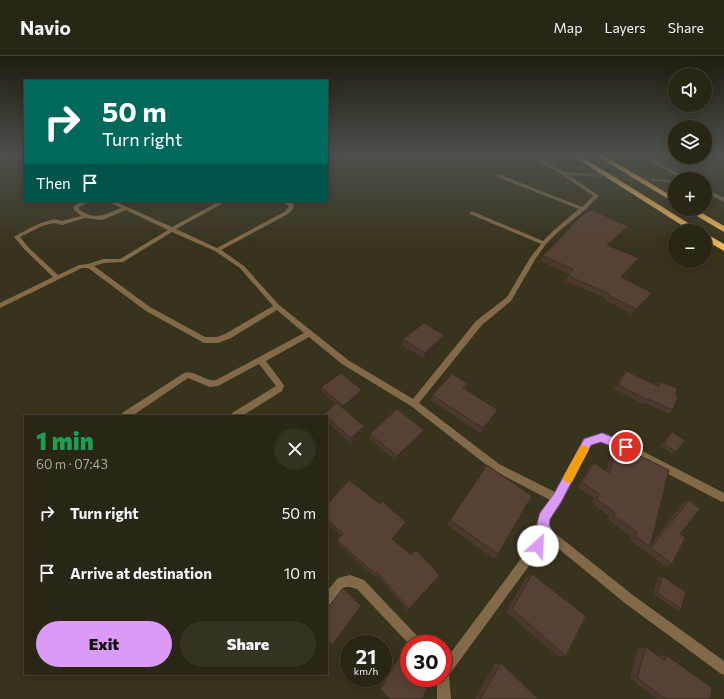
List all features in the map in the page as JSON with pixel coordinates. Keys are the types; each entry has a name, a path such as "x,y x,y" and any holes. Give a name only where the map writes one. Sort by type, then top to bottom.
{"highway":[{"path":"622,185 685,224"},
{"path":"648,185 668,197"},
{"path":"701,216 724,229"},
{"path":"712,240 724,248"}],"street":[{"path":"522,185 584,209"},
{"path":"414,404 479,324 509,299 533,258 544,243 556,231 584,209 596,196 580,185"},
{"path":"712,194 724,200"},
{"path":"85,216 76,209 77,206 87,202"},
{"path":"112,202 217,250 242,266 277,307 308,334 345,362 414,404 496,467 558,498"},
{"path":"0,306 75,267 89,266 103,261 121,261 171,230 222,202"},
{"path":"217,250 286,213 291,208 291,205 286,202"},
{"path":"56,277 26,249 17,237 40,225 54,221 62,223 85,216 102,218 126,208"},
{"path":"472,213 544,243"},
{"path":"89,266 148,309 204,340 218,340 228,336 277,307"},
{"path":"127,415 187,375 192,375 213,384 308,334"},
{"path":"237,415 279,389 280,386 260,359"},
{"path":"722,497 614,441 602,437 588,442 558,498 544,517 543,524 547,533 630,600 724,669"},
{"path":"452,661 547,533"},
{"path":"328,599 342,582 350,581 360,584 408,635"},
{"path":"444,687 444,699"}],"building":[{"path":"591,210 629,226 607,245 639,258 621,277 652,293 636,309 608,295 610,294 568,276 573,269 543,256 580,217"},
{"path":"424,323 444,335 425,353 403,339"},
{"path":"626,371 659,387 660,382 677,388 676,395 678,396 673,410 648,399 647,400 618,385"},
{"path":"341,373 362,390 343,406 321,387"},
{"path":"452,374 467,383 463,388 498,410 483,428 432,395"},
{"path":"337,403 364,426 351,438 328,418 328,415 324,414"},
{"path":"397,409 424,430 397,456 370,434"},
{"path":"672,432 685,440 676,452 664,443"},
{"path":"618,445 669,470 650,547 635,536 637,532 613,515 615,512 596,499 599,494 582,482 594,463 609,473"},
{"path":"487,465 532,496 498,554 450,520"},
{"path":"349,480 380,504 382,501 406,522 392,539 411,555 416,550 440,575 409,609 377,572 375,574 337,540 343,534 328,521 328,503"},
{"path":"689,500 700,509 680,534 685,538 672,564 651,548"},
{"path":"532,574 586,616 566,656 512,609"},
{"path":"662,576 686,592 681,609 657,593"},
{"path":"343,588 361,606 332,645 328,641 328,608"},
{"path":"646,647 665,661 666,655 712,688 710,699 665,699 637,678"},
{"path":"400,656 400,687 428,687 422,699 390,699 380,689 381,687 392,687 392,669"},
{"path":"501,663 538,699 480,699"}],"slow traffic":[{"path":"568,478 584,450"}],"route":[{"path":"538,546 547,533 543,524 544,517 558,498 588,442 602,437 626,447"}]}
